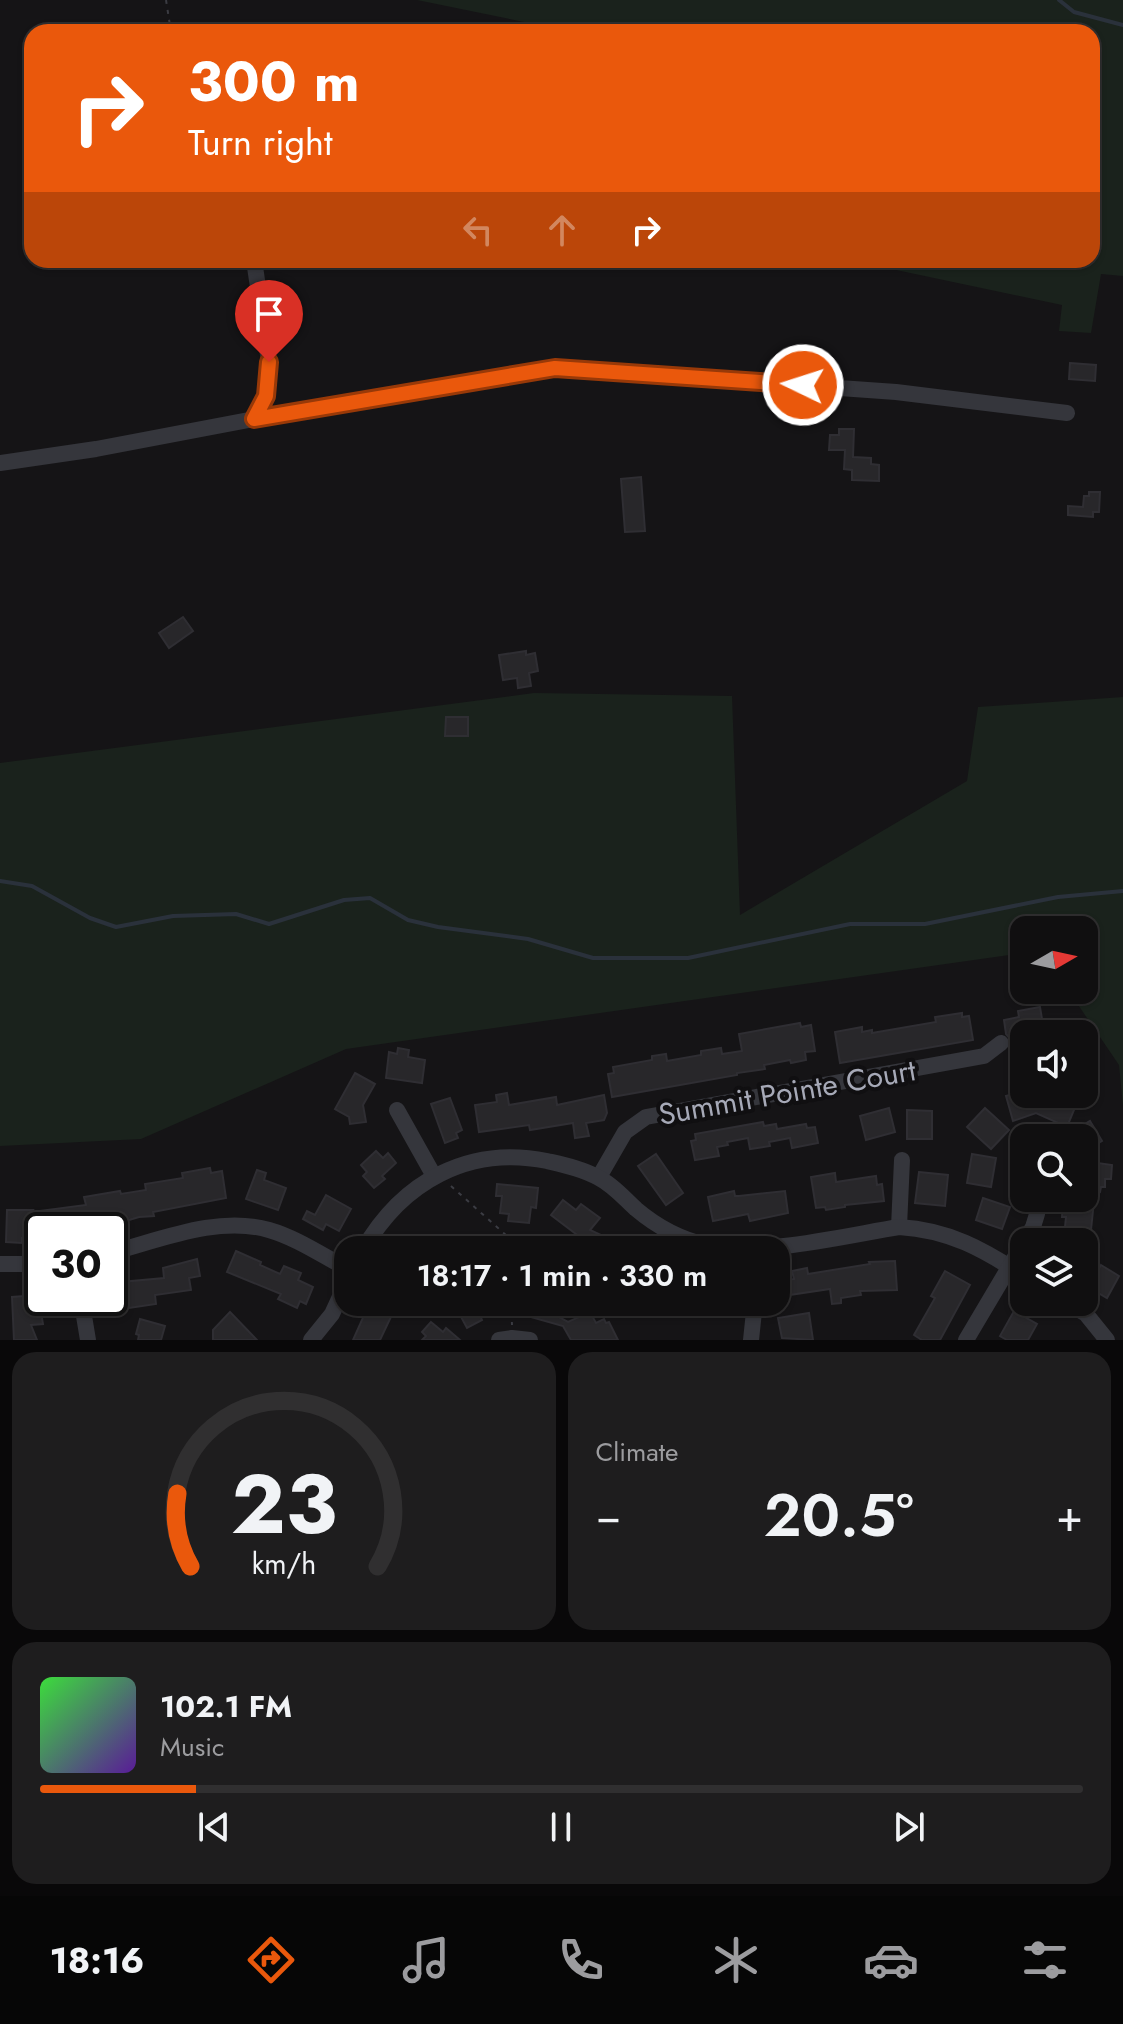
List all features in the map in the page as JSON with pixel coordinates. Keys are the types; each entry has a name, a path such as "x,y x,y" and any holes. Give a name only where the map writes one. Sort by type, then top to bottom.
{"street":[{"path":"254,419 266,396 269,362 255,268"},
{"path":"0,463 555,368 896,392 1067,413"},
{"name":"Summit Pointe Court","path":"599,1177 625,1132 646,1117 984,1056 1001,1043"},
{"path":"397,1110 438,1174"},
{"path":"373,1236 394,1206 438,1174 486,1159 523,1158 557,1163 599,1177 638,1210 670,1232 681,1236"},
{"path":"899,1227 902,1160"},
{"path":"966,1340 1033,1227 1037,1212"},
{"path":"128,1248 232,1225 269,1230 334,1262"},
{"path":"790,1244 899,1227 922,1229 954,1236 1009,1266"},
{"path":"0,1264 24,1264"},
{"path":"311,1340 334,1310"},
{"path":"84,1316 88,1340"},
{"path":"751,1340 754,1316"},
{"path":"1088,1316 1107,1340"},
{"path":"506,1339 530,1340"}],"path":[{"path":"166,0 170,24"},
{"path":"438,1174 507,1236"},
{"path":"506,1339 509,1316"}],"shaded area":[{"path":"417,0 1123,0 1123,276 1101,274 1091,333 1059,331 1062,305 887,268 1100,268 1100,24 534,24"},
{"path":"534,693 732,696 740,915 967,781 978,707 1123,697 1123,1106 1119,1065 1098,1034 1098,1020 1088,1020 1078,1004 1098,1004 1098,916 1010,916 1010,955 346,1049 141,1139 0,1146 0,763"}],"building":[{"path":"1070,363 1096,365 1095,381 1069,379"},
{"path":"839,429 854,429 853,457 871,458 871,464 879,465 879,481 852,480 852,470 844,469 845,450 829,450 830,435 839,435"},
{"path":"641,477 645,531 625,532 621,479"},
{"path":"1089,492 1100,492 1099,512 1093,512 1093,517 1068,515 1068,506 1083,507 1084,496 1089,496"},
{"path":"183,617 193,631 169,648 159,633"},
{"path":"526,651 526,655 535,653 538,671 529,673 531,686 518,688 517,678 503,680 499,655"},
{"path":"446,717 468,717 468,736 445,736"},
{"path":"1040,1007 1042,1020 1010,1020 1010,1039 1004,1020 1019,1017 1018,1011"},
{"path":"962,1013 962,1017 969,1016 973,1040 840,1063 835,1032 862,1027 862,1032 872,1030 872,1033 936,1022 935,1017"},
{"path":"800,1023 801,1027 811,1025 815,1051 805,1052 806,1060 791,1063 790,1060 737,1075 612,1097 608,1074 614,1073 613,1067 652,1060 652,1056 666,1054 667,1061 721,1048 722,1054 742,1051 739,1034"},
{"path":"398,1048 409,1050 408,1057 425,1060 422,1083 386,1078 389,1052 397,1054"},
{"path":"355,1073 375,1084 363,1105 366,1122 350,1124 349,1117 335,1109"},
{"path":"507,1093 509,1105 556,1097 557,1105 604,1095 607,1113 604,1120 586,1123 589,1136 575,1138 573,1123 530,1130 529,1125 479,1132 475,1105 497,1102 496,1095"},
{"path":"1010,1095 1010,1108 1075,1108 1068,1124 1060,1124 1036,1113 1013,1121 1006,1096"},
{"path":"450,1098 462,1130 456,1133 458,1138 445,1143 431,1104"},
{"path":"889,1108 895,1132 866,1140 860,1116"},
{"path":"985,1108 1009,1130 991,1149 967,1127"},
{"path":"907,1110 932,1111 932,1139 907,1139"},
{"path":"763,1122 764,1126 776,1124 777,1129 806,1124 807,1128 815,1127 818,1143 792,1148 790,1138 769,1142 770,1146 750,1149 748,1138 717,1147 719,1156 695,1160 691,1141 696,1140 695,1134"},
{"path":"376,1151 383,1158 388,1153 396,1163 374,1188 363,1176 367,1172 361,1165"},
{"path":"656,1154 683,1193 666,1205 638,1166"},
{"path":"972,1154 996,1158 991,1187 967,1183"},
{"path":"1098,1163 1112,1165 1111,1179 1105,1179 1105,1187 1101,1187 1100,1192"},
{"path":"210,1168 211,1173 222,1171 226,1198 153,1212 154,1216 128,1220 128,1212 32,1212 86,1205 84,1197 146,1190 145,1184 183,1178 182,1173"},
{"path":"257,1170 266,1173 264,1180 286,1188 278,1210 246,1199"},
{"path":"919,1172 948,1175 945,1206 915,1203"},
{"path":"835,1173 836,1182 876,1176 877,1185 882,1184 884,1201 826,1210 825,1207 816,1208 811,1177"},
{"path":"497,1184 538,1188 536,1208 531,1207 529,1223 508,1221 509,1214 500,1213 502,1196 496,1196"},
{"path":"734,1191 735,1196 739,1196 785,1191 788,1213 750,1221 748,1214 713,1221 708,1197"},
{"path":"326,1195 351,1209 339,1231 326,1224 323,1230 303,1219 307,1211 315,1215"},
{"path":"983,1198 1010,1207 1002,1229 976,1220"},
{"path":"563,1200 576,1210 581,1204 600,1218 590,1230 603,1236 579,1236 551,1215"},
{"path":"7,1210 33,1210 24,1212 22,1243 6,1242"},
{"path":"1062,1212 1093,1212 1091,1228 1065,1227 1066,1217 1062,1217"},
{"path":"236,1251 280,1274 284,1266 301,1273 298,1280 313,1287 306,1304 300,1301 297,1308 278,1299 281,1294 227,1272"},
{"path":"197,1259 200,1276 189,1278 191,1290 155,1295 156,1304 128,1308 128,1281 164,1278 163,1268"},
{"path":"895,1261 897,1290 860,1291 861,1295 841,1298 841,1303 832,1304 830,1289 790,1295 790,1280 794,1279 792,1271 807,1268 808,1274 869,1262"},
{"path":"1101,1265 1119,1276 1107,1298 1098,1293 1098,1270"},
{"path":"945,1271 970,1285 940,1340 922,1340 914,1335 935,1298 931,1296"},
{"path":"24,1296 24,1316 42,1316 43,1324 31,1325 37,1340 14,1340 12,1297"},
{"path":"230,1312 257,1340 213,1340 213,1330"},
{"path":"809,1313 813,1340 782,1338 778,1318"},
{"path":"364,1316 391,1316 380,1340 353,1340"},
{"path":"461,1316 480,1316 482,1320 467,1328"},
{"path":"528,1316 557,1316 568,1322 581,1316 592,1316 596,1323 604,1319 606,1323 609,1322 618,1340 571,1340 563,1326"},
{"path":"1011,1316 1023,1316 1037,1324 1028,1340 1007,1340 1000,1336"},
{"path":"140,1319 165,1326 161,1340 138,1340 139,1335 136,1334"},
{"path":"431,1322 443,1332 446,1328 460,1340 422,1340 426,1336 422,1332"}],"waterway":[{"path":"1059,0 1074,12 1123,25"},
{"path":"0,881 32,886 90,918 116,927 173,916 236,914 269,924 344,900 370,898 408,920 528,939 593,958 688,958 850,924 925,924 1058,897 1123,891"}],"route":[{"path":"269,362 266,396 254,419 555,368 803,385"}]}
